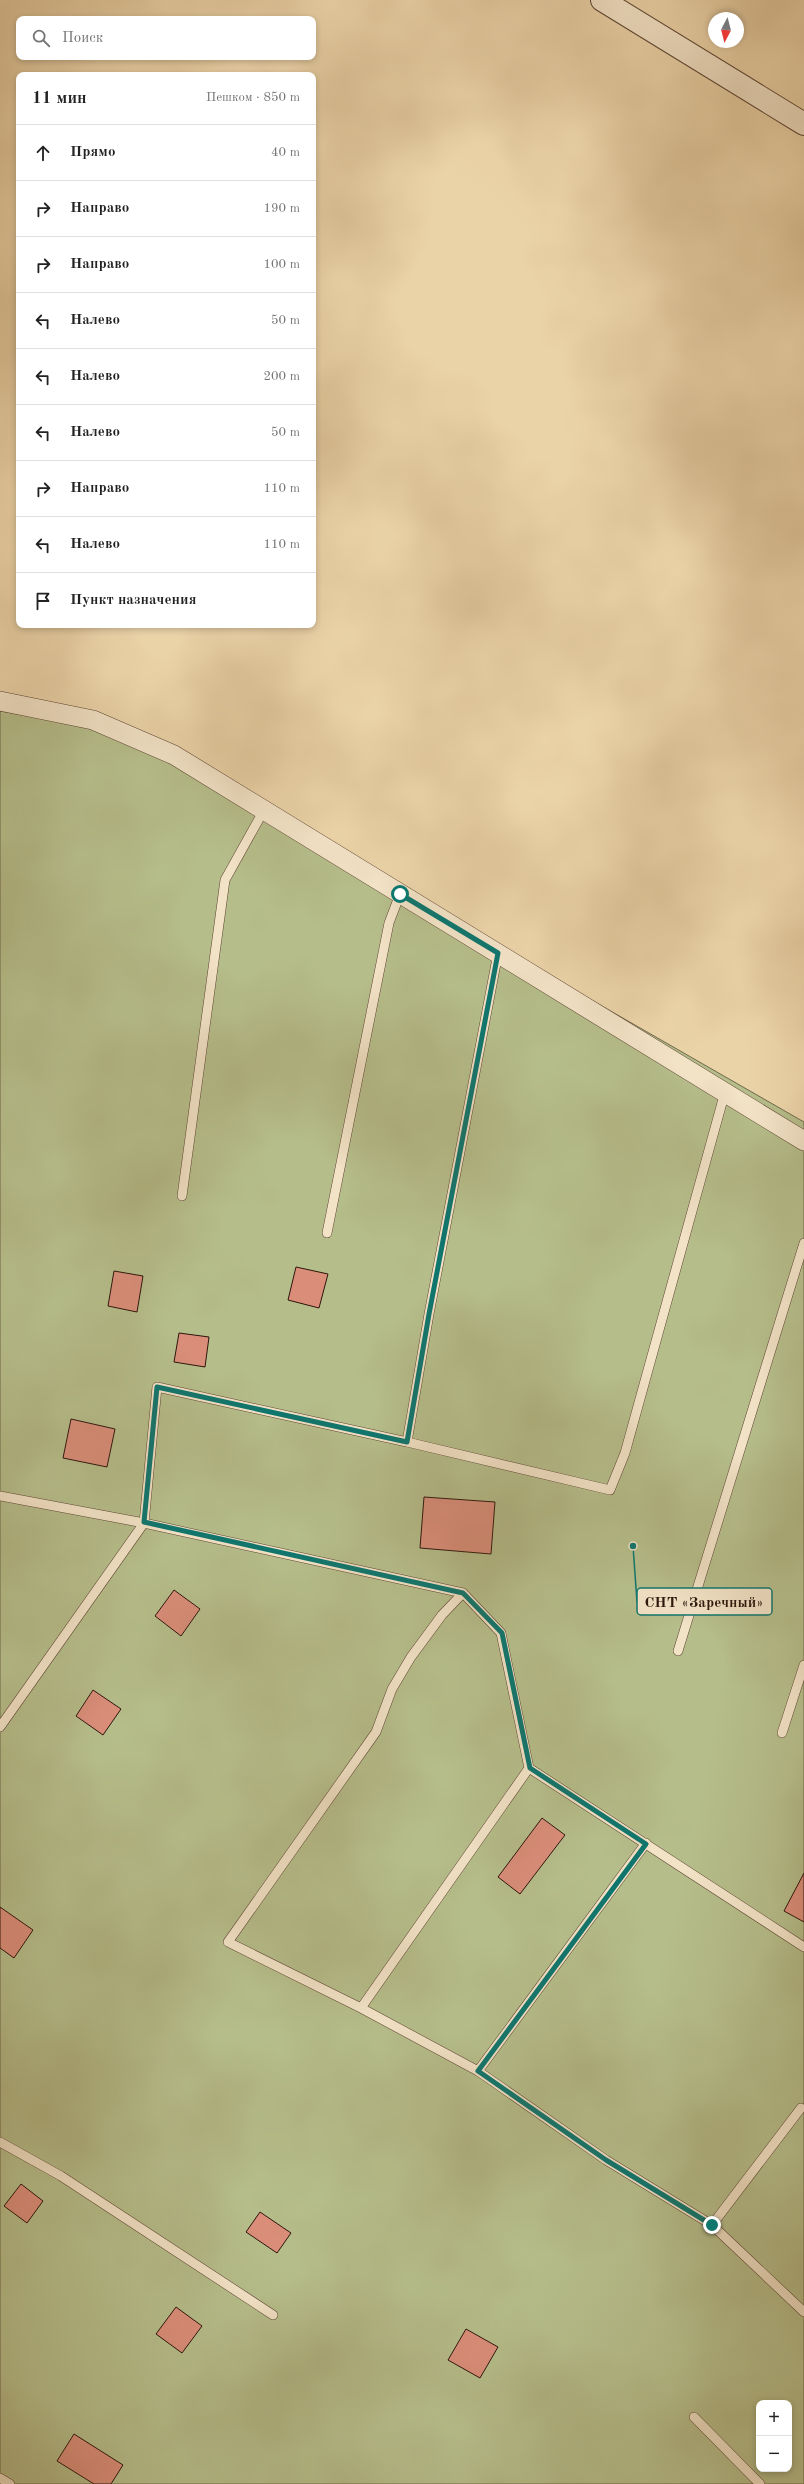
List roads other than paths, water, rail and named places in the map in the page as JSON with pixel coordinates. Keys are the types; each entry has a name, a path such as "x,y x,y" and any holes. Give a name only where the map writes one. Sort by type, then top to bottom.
{"street":[{"path":"602,0 804,124"},
{"path":"0,701 93,720 174,755 804,1141"}],"lane":[{"path":"182,1196 225,880 264,810"},
{"path":"326,1233 389,923 400,894"},
{"path":"407,1442 429,1314 498,953"},
{"path":"0,1727 144,1522 157,1387 407,1442 610,1490 626,1453 725,1092"},
{"path":"678,1651 804,1243"},
{"path":"0,1496 144,1522 463,1593 502,1633 530,1768 804,1947"},
{"path":"463,1593 442,1615 411,1657 392,1689 376,1732 228,1942 361,2008 478,2071 606,2160 712,2225 804,2312"},
{"path":"782,1733 804,1665"},
{"path":"361,2008 530,1768"},
{"path":"478,2071 646,1844"},
{"path":"712,2225 803,2108"},
{"path":"0,2142 61,2176 273,2315"},
{"path":"694,2417 760,2484"},
{"path":"0,2478 10,2484"}],"place":[{"name":"СНТ «Заречный»","path":"633,1546"}]}
